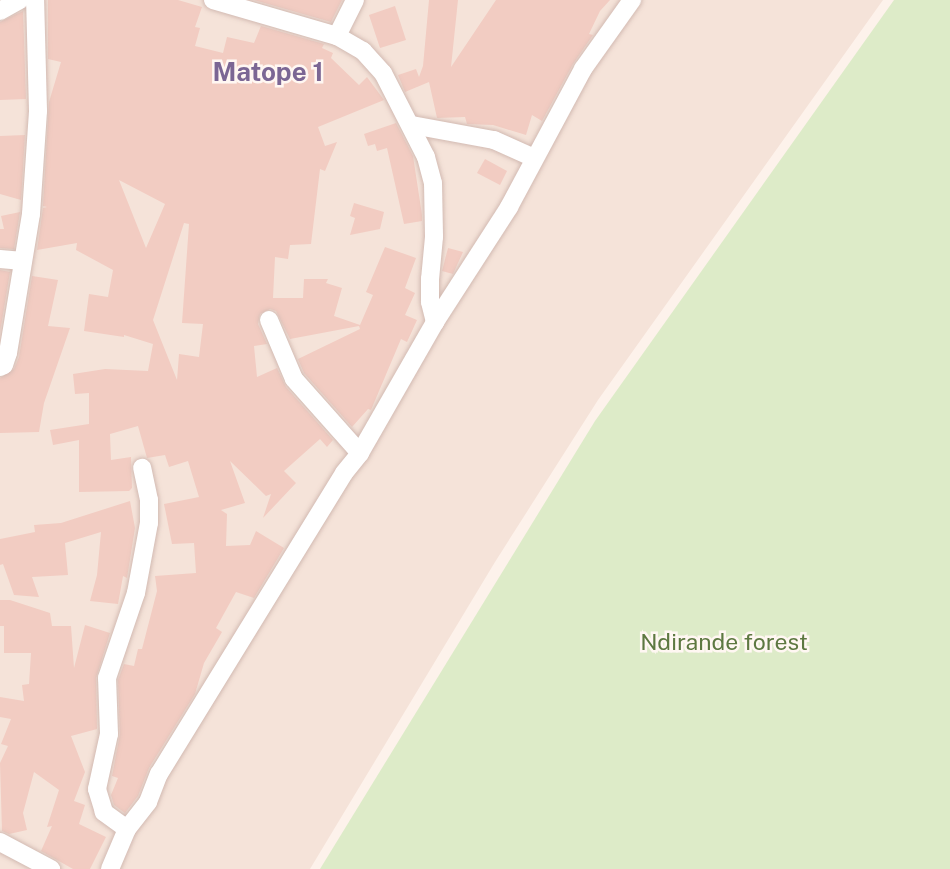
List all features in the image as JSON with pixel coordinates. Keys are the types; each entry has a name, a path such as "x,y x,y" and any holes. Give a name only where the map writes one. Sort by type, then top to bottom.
{"street":[{"path":"0,11 20,0"},
{"path":"0,367 4,365 8,353 31,214 38,111 35,0"},
{"path":"213,0 337,36 373,61 412,125 426,157 433,183 434,237 429,279 430,302 435,322"},
{"path":"337,36 355,0"},
{"path":"110,869 127,829 148,802 159,774 186,735 344,473 360,453 435,322 509,207 583,69 632,0"},
{"path":"412,125 494,140 534,158"},
{"path":"0,259 23,261"},
{"path":"269,320 294,379 360,453"},
{"path":"127,829 104,811 97,789 109,734 107,678 136,593 148,534 149,500 142,468"},
{"path":"0,842 51,869"}],"shaded area":[{"path":"0,0 883,0 598,400 495,562 310,869 0,869"}],"green space":[{"name":"Ndirande forest","path":"894,0 950,0 950,869 320,869 595,421"}],"building":[{"path":"48,0 178,0 202,7 195,27 200,28 195,46 223,53 227,37 254,43 261,26 324,44 322,48 333,53 331,58 359,85 367,77 384,100 318,127 325,146 337,142 325,171 320,169 311,244 290,245 288,259 275,257 273,298 303,298 304,279 328,279 326,283 342,288 334,316 360,325 373,295 366,292 385,247 416,258 405,288 415,293 405,315 417,320 407,342 401,339 371,410 368,409 352,427 304,373 298,359 360,329 359,326 290,339 276,311 270,309 260,314 258,324 267,344 254,346 257,377 277,368 286,387 333,440 327,447 320,439 284,471 296,483 263,518 271,494 266,496 230,461 245,503 221,510 227,514 226,546 250,545 256,531 284,548 254,598 236,592 216,628 222,632 204,663 195,694 149,768 138,796 125,813 114,805 111,795 118,778 112,776 120,734 118,680 124,664 134,666 138,649 142,649 157,591 155,576 196,573 194,543 172,544 164,504 199,497 188,461 169,467 165,455 147,458 138,426 110,434 111,460 131,457 132,488 129,491 79,492 79,440 53,445 50,430 89,424 89,393 75,394 73,374 105,369 148,371 153,344 124,335 84,331 89,294 108,297 113,270 76,250 77,243 37,250 43,208 47,207 43,206 49,102 61,62 48,59","holes":["119,180 165,204 146,248","184,223 189,224 182,323 203,324 199,357 179,354 177,380 153,320"]},
{"path":"254,0 342,0 331,22"},
{"path":"429,0 458,0 451,67 496,0 610,0 600,11 589,34 593,35 573,64 542,121 532,115 526,135 493,125 467,124 465,117 437,118 429,82 405,92 398,75 416,69 419,77 423,66"},
{"path":"395,6 406,40 380,48 369,15"},
{"path":"23,11 26,99 0,100 0,22"},
{"path":"396,123 413,156 422,221 404,224 387,148 377,151 375,144 368,146 364,134"},
{"path":"25,135 21,200 0,194 0,136"},
{"path":"485,159 507,171 500,185 477,173"},
{"path":"354,203 384,212 380,229 350,235 355,218 350,216"},
{"path":"20,212 14,249 0,248 0,229 4,229 1,216"},
{"path":"448,248 463,252 453,274 442,271"},
{"path":"0,270 10,272 0,332"},
{"path":"32,276 58,280 48,326 70,328 44,403 39,432 0,433 0,378 14,369 19,357"},
{"path":"130,501 135,528 127,578 123,576 118,604 90,601 97,575 101,532 65,543 68,575 32,577 39,597 14,595 3,564 0,565 0,539 35,532 34,525 61,523"},
{"path":"0,600 10,600 50,613 52,626 71,626 74,668 85,625 110,633 96,678 97,729 71,736 85,772 74,801 85,805 79,824 106,837 90,869 73,869 41,851 52,826 47,827 59,790 34,772 23,813 27,830 9,834 2,831 0,763 8,746 1,744 11,719 0,717 0,697 24,701 22,685 29,684 31,653 4,653"}],"district":[{"name":"Matope 1","path":"268,72"}]}
